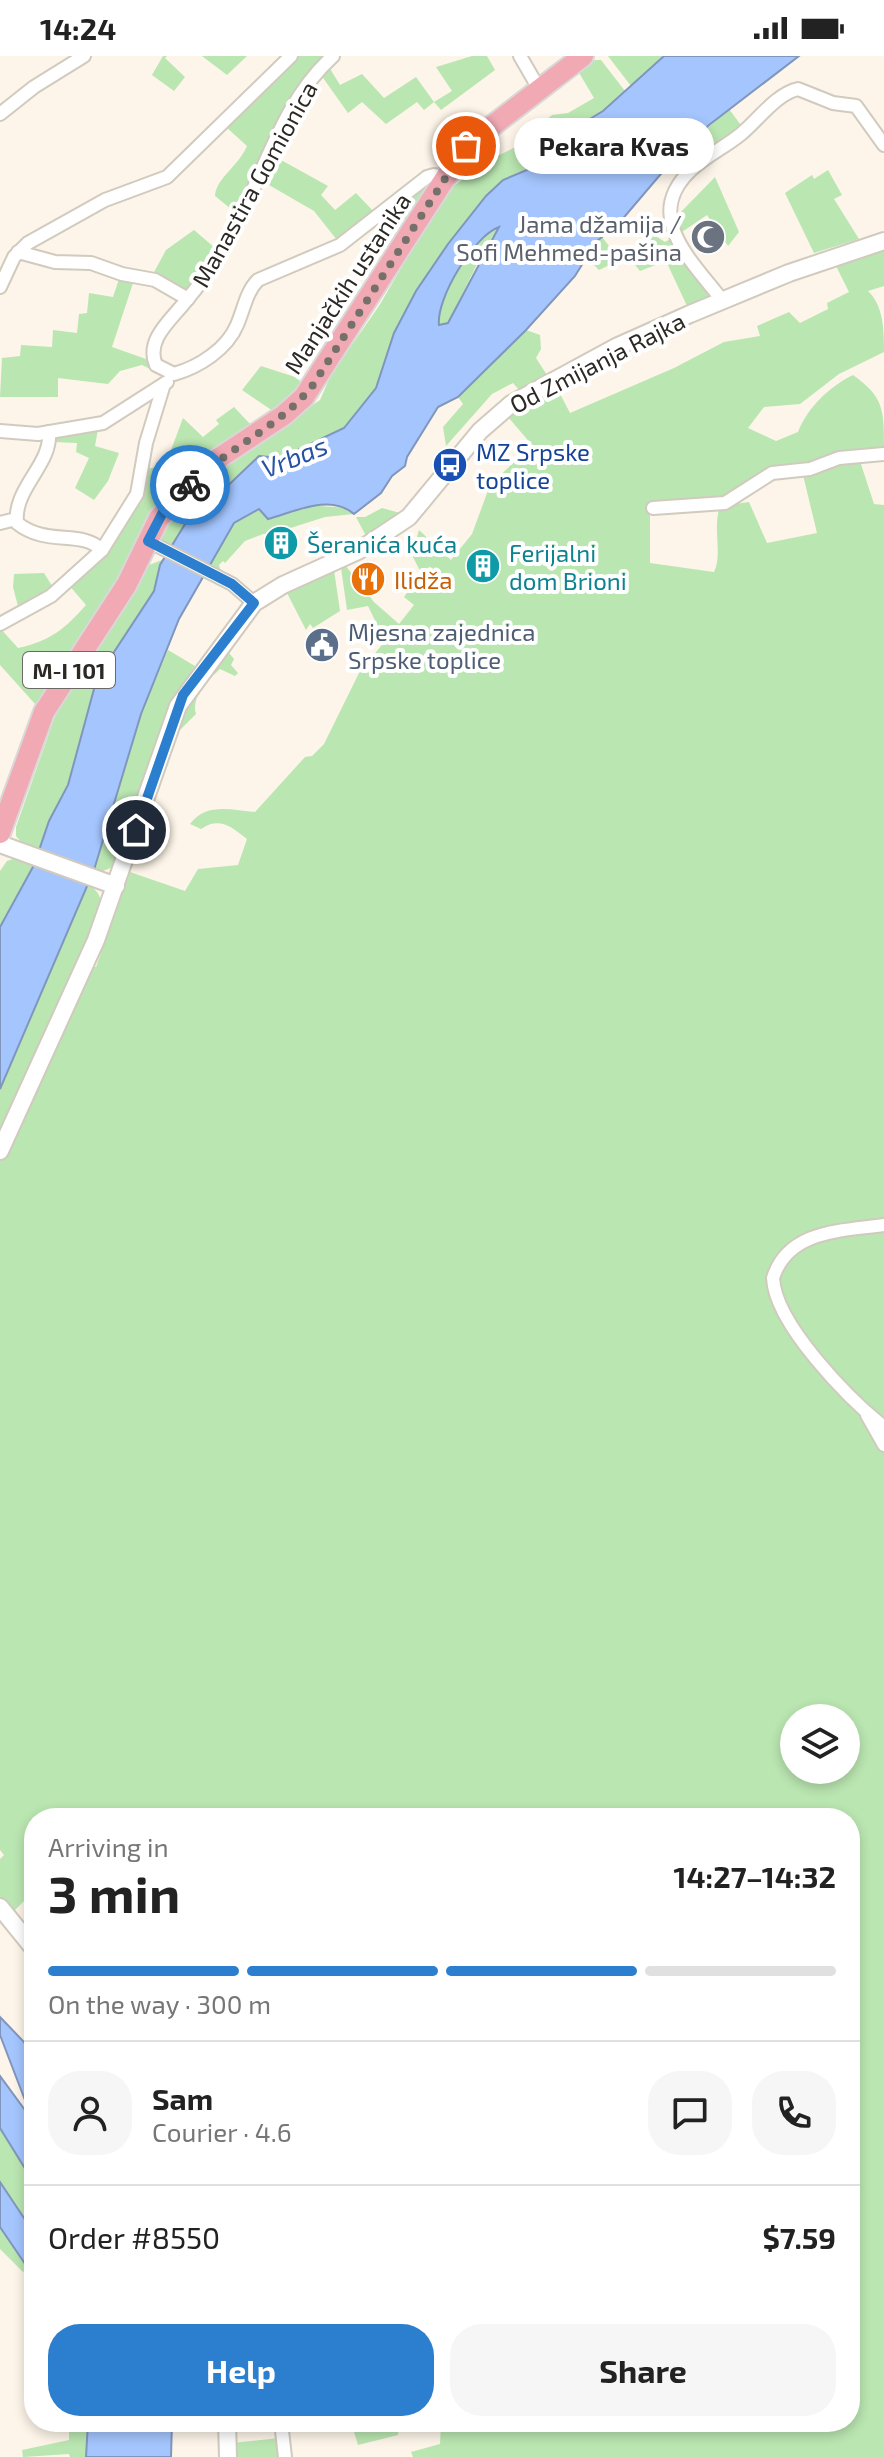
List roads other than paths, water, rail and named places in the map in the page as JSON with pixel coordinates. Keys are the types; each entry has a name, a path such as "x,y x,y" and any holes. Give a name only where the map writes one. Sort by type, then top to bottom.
{"main road":[{"name":"Manjačkih ustanika","path":"0,833 44,712 127,584 157,546 163,512 216,460 284,415 304,397 436,178 459,154 538,87 583,56"}],"street":[{"path":"0,114 34,87 84,56"},
{"name":"Manastira Gomionica","path":"0,287 18,252 69,217 116,195 167,177 291,56"},
{"name":"Manastira Gomionica","path":"333,56 309,81 291,109 234,228 188,299 159,334 153,347 156,365 174,374 222,347 258,280 340,245 436,178"},
{"path":"520,56 538,87"},
{"path":"722,300 695,265 669,221 670,201 692,169 793,89 810,91 833,103 856,106 883,143"},
{"name":"Od Zmijanja Rajka","path":"0,1151 72,999 116,886 178,706 254,603 283,585 358,551 409,517 480,431 511,404 616,347 722,300 831,257 884,241"},
{"path":"18,252 55,262 91,263 122,274 155,280 188,299"},
{"path":"0,431 49,432 103,423 164,384 174,374"},
{"path":"0,624 51,596 102,550 137,494 146,443 164,384"},
{"path":"16,519 29,480 48,450 49,432"},
{"path":"653,508 725,503 772,473 810,469 839,458 884,454"},
{"path":"16,519 35,534 88,540 102,550"},
{"path":"0,523 16,519"},
{"path":"157,546 219,577 254,603"},
{"path":"0,844 116,886"},
{"path":"884,1225 821,1234 796,1243 783,1256 773,1278 780,1304 799,1334 865,1412 884,1445"},
{"path":"865,1412 884,1427"},
{"path":"0,1907 24,1936"},
{"path":"227,2432 228,2457"},
{"path":"282,2432 285,2457"}],"water":[{"name":"Vrbas","path":"664,56 799,56 709,125 677,155 620,222 596,242 575,276 526,330 458,397 438,407 407,457 405,466 392,476 381,493 354,514 334,505 323,505 268,519 259,509 234,523 179,619 141,714 94,870 0,1089 0,927 34,865 49,821 68,785 97,678 154,591 160,565 190,516 197,515 259,456 281,458 344,428 376,388 394,333 416,291 486,196 503,180 527,170 565,134 603,111","holes":["499,227 448,323 439,325 450,284 479,242"]},
{"path":"0,2017 24,2042 24,2098 0,2035"},
{"path":"0,2076 24,2109 24,2167 0,2128"},
{"path":"0,2182 24,2218 24,2262 0,2227"},
{"path":"87,2432 172,2432 171,2457 86,2457"}],"place":[{"name":"Pekara Kvas","path":"466,146"},
{"name":"Jama džamija / Sofi Mehmed-pašina","path":"708,237"},
{"name":"MZ Srpske toplice","path":"450,465"},
{"name":"Šeranića kuća","path":"281,543"},
{"name":"Ferijalni dom Brioni","path":"483,566"},
{"name":"Ilidža","path":"368,579"},
{"name":"Mjesna zajednica Srpske toplice","path":"322,645"}]}
